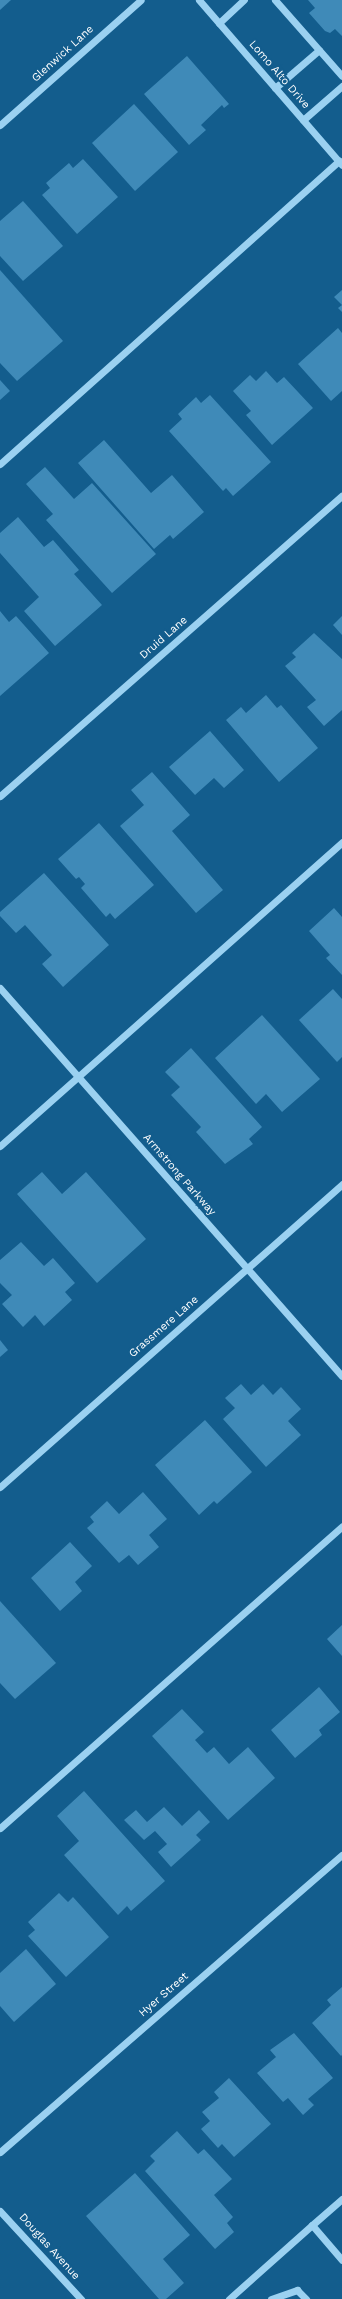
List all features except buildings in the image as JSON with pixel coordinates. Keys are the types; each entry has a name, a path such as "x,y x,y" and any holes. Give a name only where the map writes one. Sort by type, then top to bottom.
{"street":[{"name":"Glenwick Lane","path":"0,125 141,0"},
{"name":"Lomo Alto Drive","path":"199,0 340,163"},
{"path":"219,23 244,0"},
{"path":"275,0 342,76"},
{"path":"275,88 319,50"},
{"path":"303,120 342,86"},
{"path":"0,464 340,163"},
{"name":"Druid Lane","path":"0,796 342,496"},
{"path":"0,1146 342,842"},
{"name":"Armstrong Parkway","path":"0,988 342,1376"},
{"name":"Grassmere Lane","path":"0,1487 342,1184"},
{"path":"0,1828 342,1527"},
{"name":"Hyer Street","path":"0,2152 342,1855"},
{"path":"229,2299 342,2199"},
{"name":"Douglas Avenue","path":"0,2211 81,2299"},
{"path":"312,2225 342,2260"},
{"path":"271,2299 297,2290 306,2299"}]}
